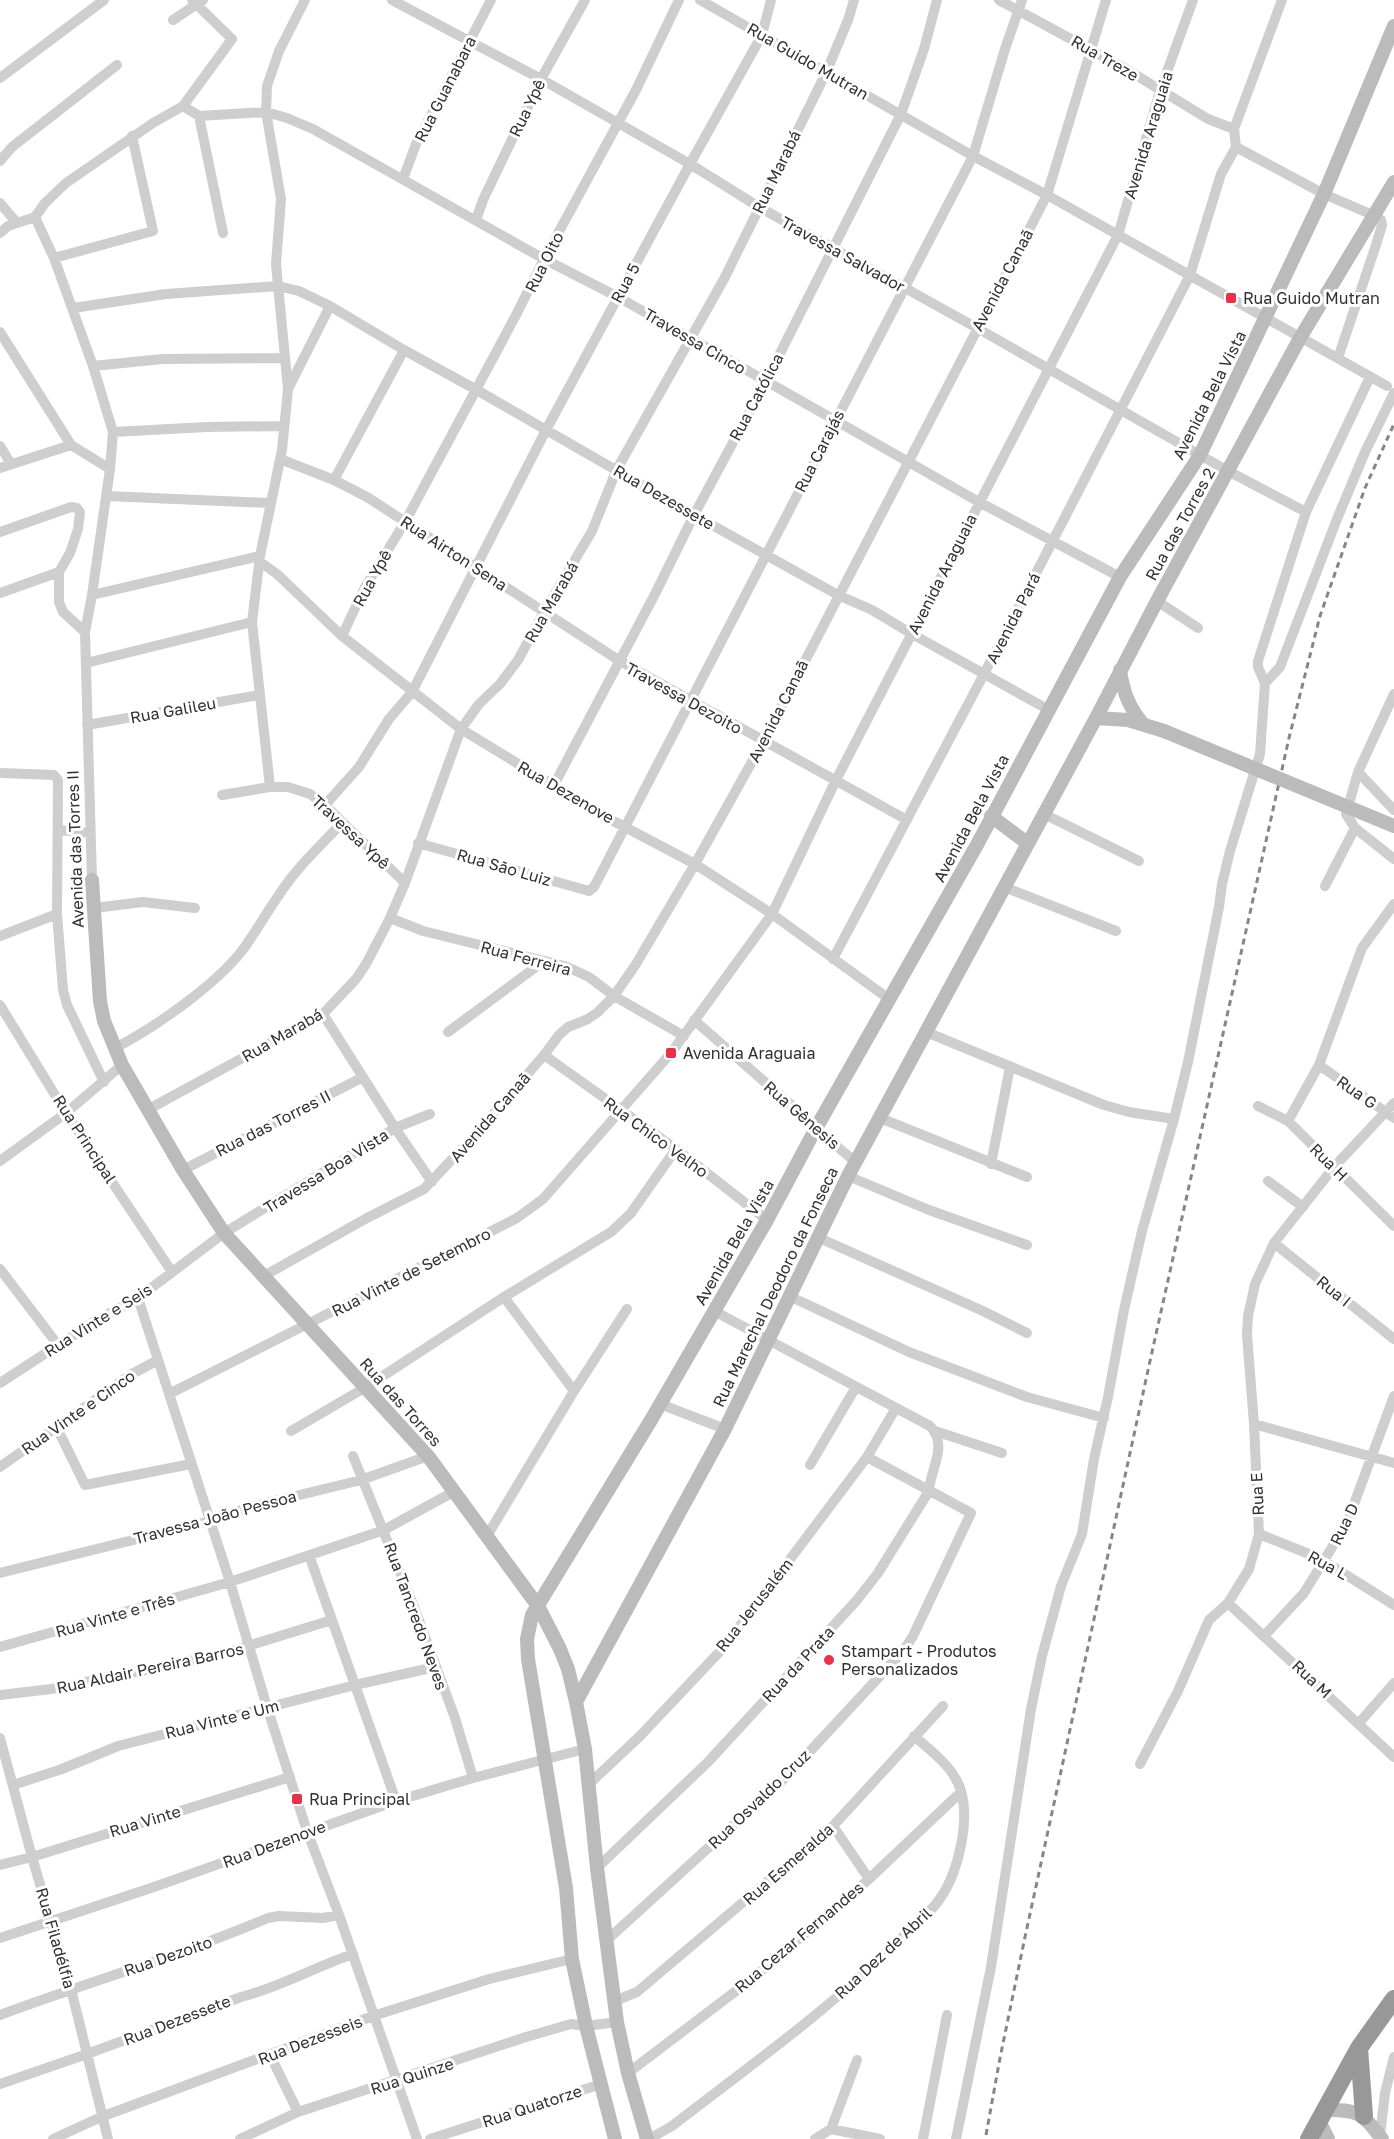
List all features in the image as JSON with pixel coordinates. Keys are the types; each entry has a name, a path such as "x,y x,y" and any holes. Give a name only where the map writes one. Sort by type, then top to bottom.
{"highway":[{"path":"1309,2139 1359,2048 1389,2017 1394,1999"},
{"path":"1359,2048 1364,2116"}],"street":[{"path":"0,78 104,0"},
{"path":"270,787 252,622 260,559 280,459 288,389 276,252 281,199 266,112 267,86 279,51 305,0"},
{"name":"Rua Guanabara","path":"403,179 416,144 491,0"},
{"name":"Rua Ypê","path":"476,220 483,200 541,79 585,0"},
{"name":"Rua Oito","path":"405,522 636,90 679,0"},
{"name":"Rua Guido Mutran","path":"700,0 973,156 1267,317 1391,389"},
{"name":"Rua 5","path":"325,805 359,767 388,719 412,692 546,430 762,35 771,0"},
{"name":"Rua Marabá","path":"148,1109 323,1014 356,979 366,964 405,883 461,729 479,704 508,675 592,531 617,470 724,279 826,73 854,0"},
{"name":"Rua Católica","path":"554,785 656,594 694,515 766,381 901,114 924,49 937,0"},
{"name":"Rua Treze","path":"999,0 1020,5 1208,119 1234,129"},
{"name":"Avenida Canaã","path":"262,1276 367,1218 419,1193 432,1182 559,1035 568,1027 598,1012 614,996 636,964 763,742 1047,195 1058,165 1106,0"},
{"name":"Avenida Araguaia","path":"621,1110 684,1036 772,914 836,780 1118,235 1160,91 1192,0"},
{"path":"1282,0 1234,129 1236,147 1324,194 1381,220 1382,225 1338,358"},
{"name":"Travessa Salvador","path":"396,1 541,79 690,164 759,207 1122,409 1228,471 1306,512"},
{"path":"0,233 16,222 34,217 66,183 132,136 183,106 232,39 230,34 197,2 173,20"},
{"name":"Rua Carajás","path":"590,891 601,876 609,855 973,156 1020,5"},
{"name":"Avenida Bela Vista","path":"615,2139 586,2026 572,1959 566,1888 528,1659 529,1624 767,1220 815,1130 978,843 1120,577 1200,455 1324,194 1394,26"},
{"path":"0,161 12,147 117,65"},
{"path":"183,106 199,116 266,112"},
{"name":"Travessa Cinco","path":"266,112 313,129 544,259 618,297 979,502 1120,577"},
{"path":"199,116 223,233"},
{"path":"54,258 153,231 132,136"},
{"name":"Avenida Pará","path":"833,959 984,674 1190,275 1221,174 1236,147"},
{"name":"Rua das Torres 2","path":"1004,887 1096,718 1156,601 1300,338 1394,182"},
{"path":"0,203 16,222"},
{"path":"34,217 54,258 73,308 113,432 284,426"},
{"path":"73,308 166,294 278,286"},
{"name":"Rua Dezessete","path":"278,286 299,291 330,306 765,555 838,595 872,610 1049,710"},
{"path":"288,389 330,306"},
{"path":"0,332 71,445 110,469"},
{"path":"334,480 404,350"},
{"path":"93,366 163,359 285,358"},
{"path":"956,2139 991,1967 1034,1698 1061,1586 1082,1534 1094,1459 1142,1231 1188,1062 1222,884 1260,754 1265,683 1258,667 1258,661 1306,512 1370,377"},
{"path":"1265,683 1280,667 1337,519 1391,389"},
{"name":"Avenida das Torres II","path":"113,432 110,469 85,632 90,833 100,1001 104,1021 122,1065 183,1170 224,1233"},
{"path":"0,446 5,466 71,445"},
{"name":"Rua Airton Sena","path":"280,459 334,480 367,497 620,661"},
{"path":"106,496 270,503"},
{"path":"0,532 63,509 71,507 79,510 78,529 59,572 60,608 85,632"},
{"name":"Rua Ypê","path":"342,636 365,586 405,522"},
{"path":"92,595 260,559"},
{"name":"Rua Dezenove","path":"260,559 342,636 461,729 624,826 695,864 772,914 889,999"},
{"path":"0,593 59,572"},
{"path":"1156,601 1198,628"},
{"path":"86,663 252,622"},
{"name":"Travessa Dezoito","path":"620,661 907,820"},
{"path":"1119,670 1126,699 1143,724"},
{"path":"1394,694 1358,772 1346,814 1355,828 1394,859"},
{"name":"Rua Galileu","path":"87,725 259,695"},
{"path":"1096,718 1128,720 1164,731 1394,826"},
{"path":"1358,772 1394,810"},
{"path":"0,773 56,777 58,783 57,914 63,990 67,1005 104,1082"},
{"name":"Travessa Ypê","path":"222,795 270,787 300,790 325,805 405,883"},
{"path":"1044,814 1140,861"},
{"path":"991,816 1028,843"},
{"path":"115,1048 156,1024 206,986 240,953 288,881 342,823"},
{"path":"1325,886 1355,828"},
{"path":"58,830 90,833"},
{"name":"Rua São Luiz","path":"418,843 590,891"},
{"path":"1004,887 1116,931"},
{"name":"Rua Marechal Deodoro da Fonseca","path":"576,1702 725,1429 855,1162 1004,887"},
{"path":"94,908 143,903 195,908"},
{"path":"1288,1121 1319,1065 1357,958 1366,941 1394,904"},
{"path":"0,936 57,914"},
{"name":"Rua Ferreira","path":"390,918 423,931 565,966 589,976 614,996 684,1036"},
{"path":"448,1032 544,961"},
{"name":"Rua Principal","path":"0,1005 66,1113 172,1272"},
{"path":"323,1014 432,1182"},
{"name":"Rua Gênesis","path":"694,1020 806,1118 815,1130 855,1162"},
{"path":"926,1032 1104,1105 1129,1112 1174,1119"},
{"name":"Rua Chico Velho","path":"544,1055 676,1149 767,1220"},
{"path":"0,1161 66,1113 122,1065"},
{"name":"Rua G","path":"1319,1065 1389,1115"},
{"path":"991,1164 1010,1067"},
{"name":"Rua das Torres II","path":"183,1170 363,1077"},
{"name":"Rua E","path":"1140,1764 1178,1691 1209,1620 1228,1603 1249,1569 1259,1534 1248,1316 1255,1284 1274,1243 1334,1167 1389,1115 1394,1103"},
{"name":"Rua H","path":"1258,1106 1288,1121 1394,1227"},
{"name":"Rua Vinte de Setembro","path":"170,1394 517,1218 543,1199 621,1110"},
{"name":"Travessa Boa Vista","path":"224,1233 395,1128 430,1114"},
{"path":"880,1118 1027,1177"},
{"path":"291,1431 366,1387 616,1227 631,1213 676,1149"},
{"path":"848,1176 929,1210 1027,1245"},
{"path":"1268,1181 1303,1208"},
{"name":"Rua das Torres","path":"224,1233 428,1456 538,1606 560,1649 568,1669 585,1749 597,1868 617,2022 628,2073 648,2139"},
{"name":"Rua Vinte e Seis","path":"0,1383 58,1345 138,1298 224,1233"},
{"path":"817,1237 983,1311 1027,1334"},
{"name":"Rua I","path":"1274,1243 1394,1339"},
{"path":"1,1273 58,1345"},
{"path":"789,1296 909,1352 1027,1397 1104,1418"},
{"path":"504,1297 574,1391"},
{"path":"138,1298 230,1582 307,1831 339,1915 417,2139"},
{"path":"487,1536 574,1391 627,1309"},
{"path":"714,1311 933,1428 1002,1453"},
{"name":"Rua Vinte e Cinco","path":"0,1467 130,1375 158,1360"},
{"path":"810,1465 856,1387"},
{"name":"Rua D","path":"1265,1635 1304,1593 1325,1562 1347,1522 1394,1396"},
{"path":"660,1404 725,1429"},
{"name":"Rua Jerusalém","path":"589,1784 640,1736 723,1647 867,1457 896,1408"},
{"path":"1254,1424 1394,1463"},
{"path":"56,1426 85,1485 191,1464"},
{"name":"Rua da Prata","path":"597,1868 708,1762 857,1600 878,1573 928,1491 938,1456 933,1428"},
{"name":"Rua Tancredo Neves","path":"353,1456 361,1480 384,1530 454,1718 473,1778"},
{"name":"Travessa João Pessoa","path":"0,1573 210,1521 250,1507 361,1480 428,1456"},
{"path":"867,1457 928,1491"},
{"name":"Rua Vinte e Três","path":"0,1647 230,1582 384,1530 455,1491"},
{"name":"Rua Osvaldo Cruz","path":"606,1941 787,1776 904,1650 926,1611 971,1516 970,1511 928,1491"},
{"name":"Rua L","path":"1259,1534 1325,1562 1394,1605"},
{"path":"309,1555 396,1801"},
{"name":"Rua M","path":"1228,1603 1394,1757"},
{"name":"Rua Aldair Pereira Barros","path":"0,1695 87,1682 215,1656 332,1620"},
{"name":"Rua Vinte e Um","path":"0,1782 62,1768 118,1746 355,1685 435,1667"},
{"path":"1359,1723 1394,1683"},
{"name":"Rua Esmeralda","path":"615,2001 637,1992 833,1826 943,1706"},
{"name":"Rua Dez de Abril","path":"648,2139 672,2126 860,1978 938,1902 951,1881 956,1864 963,1822 961,1792 951,1770 915,1736"},
{"name":"Rua Filadélfia","path":"0,1738 71,1989 108,2139"},
{"name":"Rua Dezenove","path":"0,1938 396,1801 585,1749"},
{"name":"Rua Vinte","path":"0,1865 290,1777"},
{"name":"Rua Cezar Fernandes","path":"628,2073 753,1978 869,1878 961,1792"},
{"path":"833,1826 869,1878"},
{"name":"Rua Dezoito","path":"0,2015 150,1962 189,1951 268,1918 279,1916 322,1918 339,1915"},
{"name":"Rua Dezessete","path":"0,2084 231,2000 273,1987 352,1954"},
{"name":"Rua Dezesseis","path":"53,2139 101,2117 373,2016 489,1979 572,1959"},
{"path":"923,2139 947,2015"},
{"name":"Rua Quinze","path":"240,2139 264,2134 298,2112 562,2027 575,2024 586,2026 617,2022"},
{"path":"270,2055 298,2112"},
{"path":"1381,2138 1382,2110 1394,2058"},
{"path":"815,2139 831,2129 856,2060"},
{"name":"Rua Quatorze","path":"430,2139 601,2084"},
{"path":"1328,2139 1321,2114 1341,2109 1364,2116 1381,2138"},
{"path":"831,2129 880,2139"}],"railway":[{"path":"986,2135 1025,1937 1289,738 1320,616 1365,488 1394,424"}],"place":[{"name":"Rua Guido Mutran","path":"1231,298"},
{"name":"Avenida Araguaia","path":"671,1053"},
{"name":"Stampart - Produtos Personalizados","path":"829,1660"},
{"name":"Rua Principal","path":"297,1799"}]}
